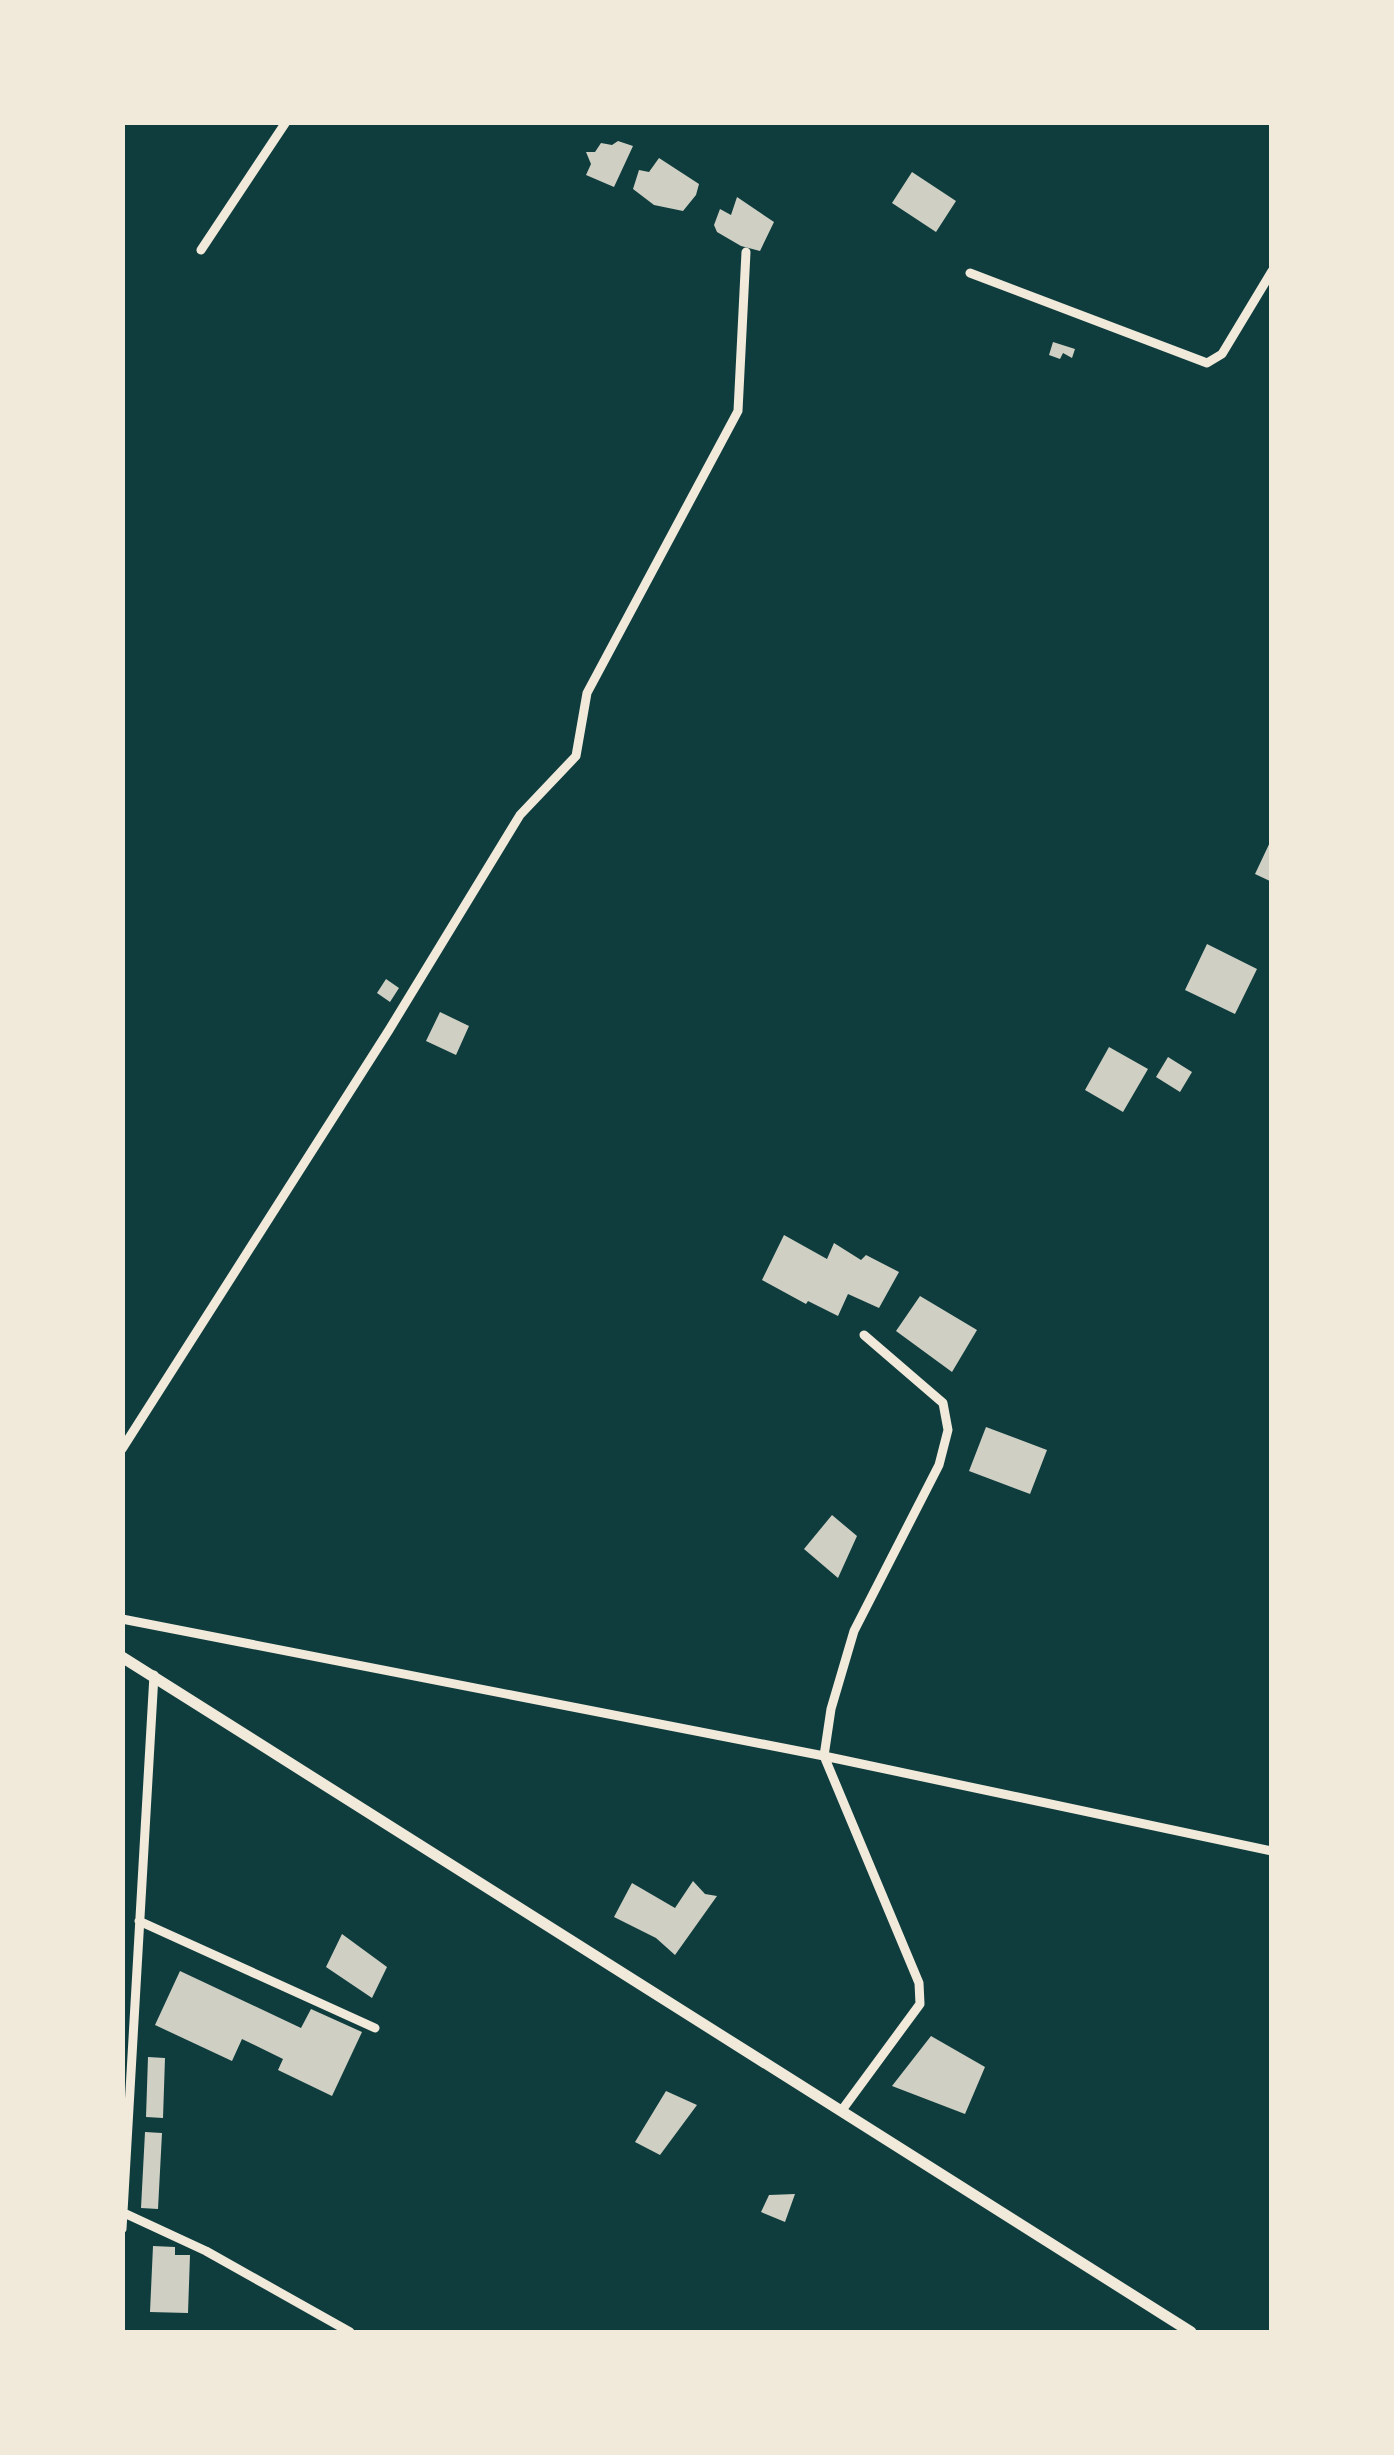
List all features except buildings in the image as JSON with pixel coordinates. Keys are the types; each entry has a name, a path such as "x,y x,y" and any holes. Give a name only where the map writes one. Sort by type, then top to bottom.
{"street":[{"path":"201,250 286,122"},
{"path":"122,1448 389,1030 520,815 576,756 586,693 738,411 746,252"},
{"path":"970,273 1207,363 1222,354 1272,271"},
{"path":"842,2110 920,2004 919,1984 824,1756 830,1709 854,1631 940,1465 948,1430 943,1403 864,1335"},
{"path":"122,1619 824,1756 1272,1851"},
{"path":"122,1657 1192,2332"},
{"path":"122,2229 154,1675"},
{"path":"139,1921 375,2028"},
{"path":"124,2214 206,2251 350,2332"}]}
